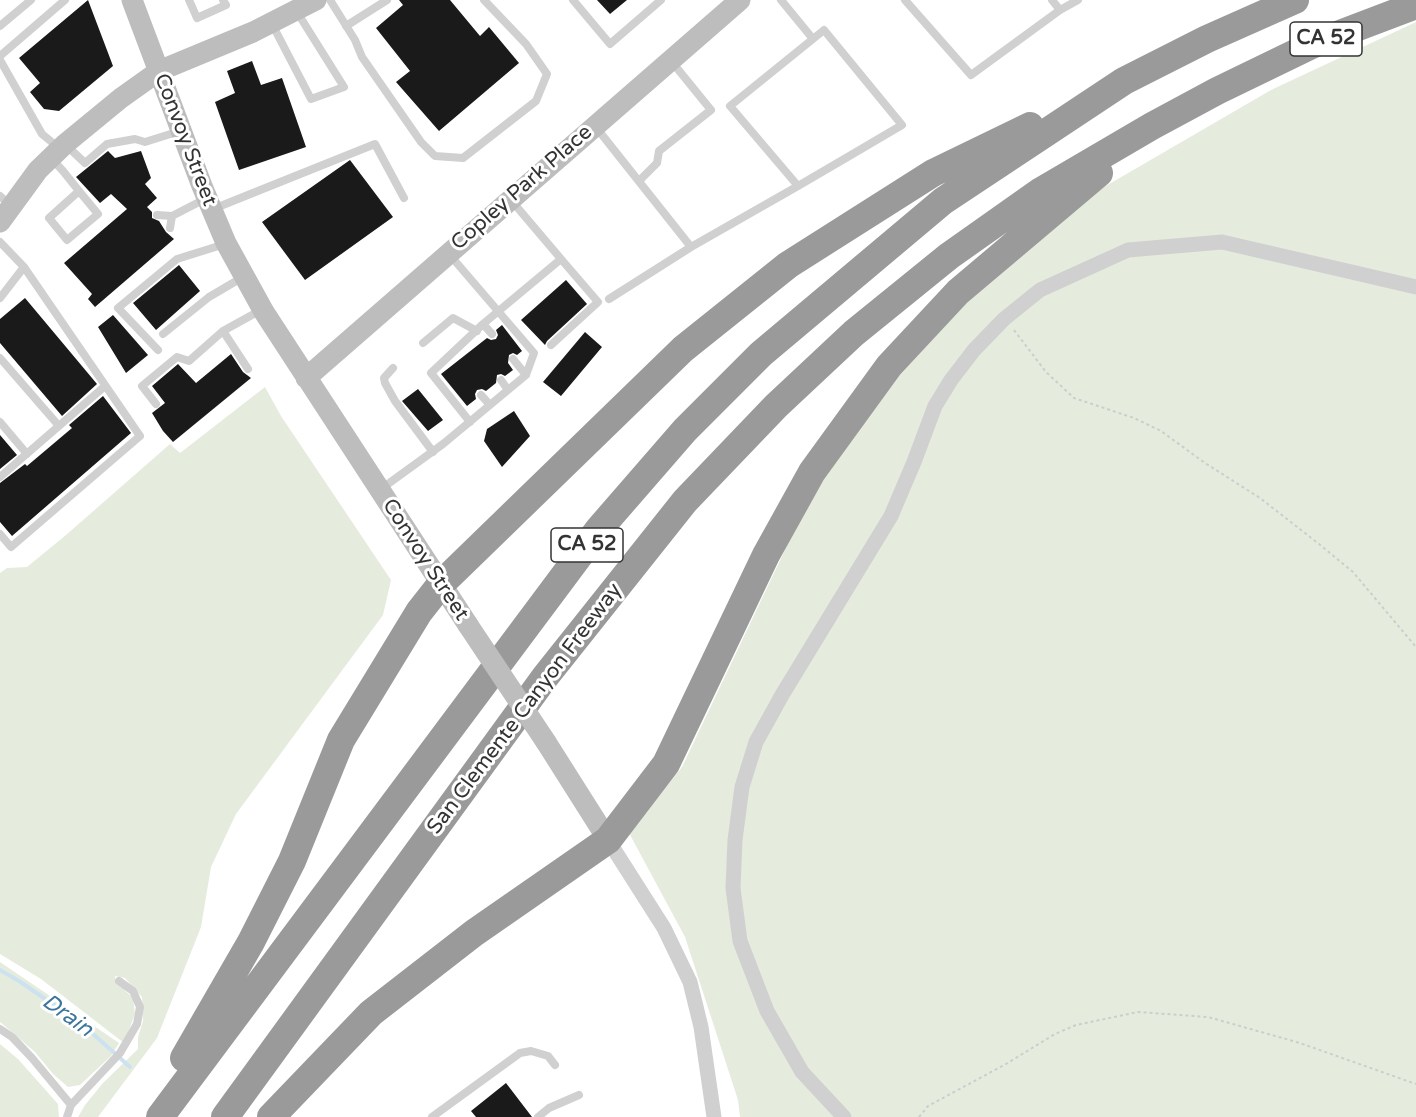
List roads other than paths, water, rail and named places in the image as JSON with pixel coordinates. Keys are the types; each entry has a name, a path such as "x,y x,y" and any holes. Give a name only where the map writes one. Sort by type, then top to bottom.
{"highway":[{"name":"CA 52","path":"160,1117 599,529 685,430 761,354 943,201 1124,81 1207,39 1295,0"},
{"name":"San Clemente Canyon Freeway","path":"225,1117 545,677 685,501 776,406 854,333 949,256 1041,191 1152,126 1224,87 1316,43 1416,5"},
{"path":"148,1117 251,942 292,861 341,740 419,612 441,584 683,349 788,265 933,173 1124,81"},
{"path":"272,1117 371,1013 474,933 608,840 666,764 766,555 812,472 889,366 958,292 1152,126"}],"main road":[{"name":"Convoy Street","path":"132,0 209,204 226,243 262,309 608,840"},
{"path":"4,208 59,150 121,98 159,71 272,23 316,0"},
{"name":"Copley Park Place","path":"306,378 740,0"}],"street":[{"path":"843,1117 802,1072 767,1011 740,941 733,888 735,840 742,787 756,742 891,516 935,406 951,380 974,350 1004,320 1040,290 1128,250 1222,242 1416,287"},
{"name":"Convoy Street","path":"608,840 664,928 690,982 701,1027 714,1117"}],"lane":[{"path":"0,26 32,0"},
{"path":"65,0 0,58 42,134 59,150 85,163 107,144 135,139 145,141 181,130"},
{"path":"189,0 197,18 226,5 224,0"},
{"path":"330,0 356,40 362,57 421,142 435,156 463,158 536,101 547,74 526,44 484,0"},
{"path":"346,26 387,0"},
{"path":"573,0 610,44 660,0"},
{"path":"781,0 813,39"},
{"path":"905,0 971,75 1060,10 1078,0"},
{"path":"1052,0 1060,10"},
{"path":"272,23 311,99 344,87 297,11"},
{"path":"609,299 691,247 798,186 902,125 824,30 730,106 798,186"},
{"path":"639,181 657,163 659,151 711,110 670,60"},
{"path":"594,126 691,247"},
{"path":"157,215 172,216 209,204 375,144 404,198"},
{"path":"59,150 79,191 98,214 67,240 50,218 79,191"},
{"path":"510,199 597,302 551,345"},
{"path":"170,228 172,216"},
{"path":"0,242 24,267 140,436 11,547 0,534"},
{"path":"158,350 118,308 177,260 226,243"},
{"path":"380,490 433,452 526,375 534,353 448,253"},
{"path":"470,422 431,373 452,360 483,324 561,260"},
{"path":"0,298 24,267"},
{"path":"164,334 208,297 244,277"},
{"path":"156,404 142,386 177,357 189,361 223,331 262,309"},
{"path":"423,343 453,318 477,331"},
{"path":"483,324 492,334"},
{"path":"223,331 248,369"},
{"path":"468,340 474,348"},
{"path":"0,358 59,426"},
{"path":"513,359 526,375"},
{"path":"393,368 384,378 385,383 395,401 433,452"},
{"path":"501,380 508,390"},
{"path":"0,477 105,386"},
{"path":"481,395 490,405"},
{"path":"0,422 27,454"},
{"path":"67,1117 70,1106 120,1053 137,1024 140,1007 133,991 119,981"},
{"path":"0,1029 32,1058 70,1106"},
{"path":"432,1117 520,1053 531,1051 548,1056 555,1065"},
{"path":"538,1117 549,1108 579,1095"}],"waterway":[{"name":"Drain","path":"0,970 83,1025 130,1067"}]}
